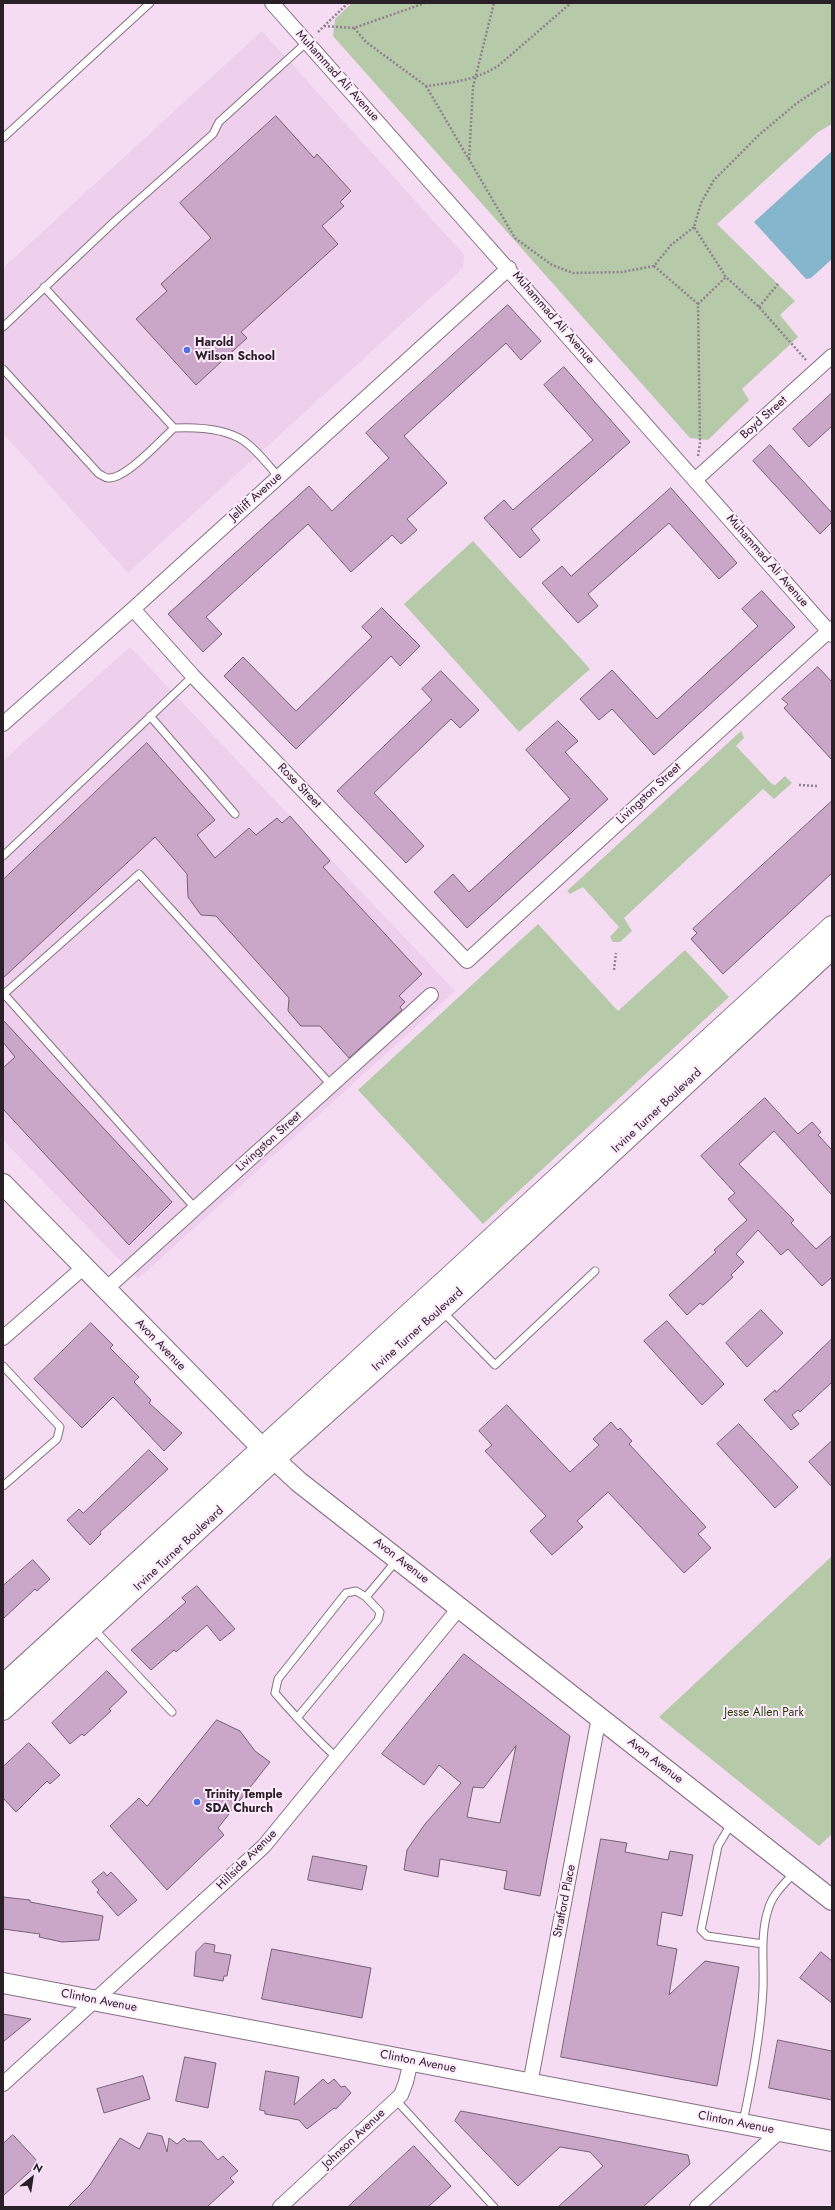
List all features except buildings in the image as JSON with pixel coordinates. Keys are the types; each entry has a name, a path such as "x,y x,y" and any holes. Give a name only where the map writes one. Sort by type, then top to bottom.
{"main road":[{"name":"Irvine Turner Boulevard","path":"3,1710 93,1628 267,1453 428,1296 832,926"},
{"name":"Irvine Turner Boulevard","path":"3,1685 267,1453 442,1310 832,949"},
{"name":"Avon Avenue","path":"3,1184 267,1453 299,1482 832,1900"},
{"name":"Clinton Avenue","path":"3,1982 832,2141"}],"street":[{"name":"Muhammad Ali Avenue","path":"272,3 831,631"},
{"name":"Jelliff Avenue","path":"5,719 133,609 509,268"},
{"name":"Boyd Street","path":"695,480 832,356"},
{"name":"Rose Street","path":"133,609 193,676 467,961"},
{"name":"Livingston Street","path":"467,961 831,631"},
{"name":"Livingston Street","path":"106,1289 431,995"},
{"path":"3,1338 84,1267"},
{"name":"Hillside Avenue","path":"3,2084 264,1846 460,1607"},
{"name":"Stratford Place","path":"530,2084 599,1717"},
{"name":"Johnson Avenue","path":"280,2207 396,2100 404,2088 411,2060"},
{"path":"697,2207 780,2131"}],"lane":[{"path":"3,138 150,3"},
{"path":"3,327 44,287 213,134 219,122 306,42"},
{"path":"44,287 174,428"},
{"path":"3,369 99,474 108,478 120,475 130,468 174,428 202,428 220,432 243,440 278,476"},
{"path":"3,856 193,676"},
{"path":"150,716 235,814"},
{"path":"195,1208 4,994 139,874 332,1086"},
{"path":"442,1310 495,1365 595,1271"},
{"path":"3,1366 60,1427 60,1432 57,1438 3,1486"},
{"path":"366,1597 398,1559"},
{"path":"297,1718 378,1620 380,1612 366,1597 356,1591 346,1593 278,1679 275,1693 311,1734 336,1757"},
{"path":"93,1628 172,1712"},
{"path":"732,1822 718,1846 701,1930 707,1936 763,1944"},
{"path":"743,2124 750,2087 763,1990 763,1944 768,1910 775,1895 795,1872"},
{"path":"396,2100 494,2207"}],"path":[{"path":"306,42 348,3"},
{"path":"324,26 354,28 425,3"},
{"path":"469,159 472,138 471,103 475,77 494,3"},
{"path":"426,86 475,77 498,66 571,3"},
{"path":"354,28 366,42 426,86 515,238 552,265 573,273 587,274 622,272 654,266 671,245 694,228 701,203 714,180 760,134 797,103 832,80"},
{"path":"694,228 726,277 759,307 815,372"},
{"path":"654,266 698,304"},
{"path":"695,480 700,443 698,304 726,277"},
{"path":"759,307 778,284"},
{"path":"799,785 817,786"},
{"path":"614,970 616,953"}],"shaded area":[{"name":"Harold Wilson School","path":"262,31 464,255 463,268 128,573 3,433 3,268"},
{"path":"130,647 455,991 138,1279 3,1140 3,761"}],"green space":[{"path":"352,3 832,3 832,124 818,132 717,224 795,301 780,315 798,337 742,389 749,400 708,440 690,438 333,36 335,19"},
{"path":"473,541 590,669 519,732 404,604"},
{"path":"741,731 744,738 736,746 772,784 775,785 785,776 792,783 774,799 763,789 624,918 632,931 620,942 613,942 610,937 619,927 583,887 570,894 567,891"},
{"path":"538,924 618,1011 685,950 729,997 483,1224 358,1090"},
{"name":"Jesse Allen Park","path":"832,1556 832,1834 819,1846 659,1717"}],"water":[{"path":"832,151 832,259 811,278 806,279 754,222"}],"place":[{"name":"Harold Wilson School","path":"187,350"},
{"name":"Trinity Temple SDA Church","path":"197,1802"}]}
